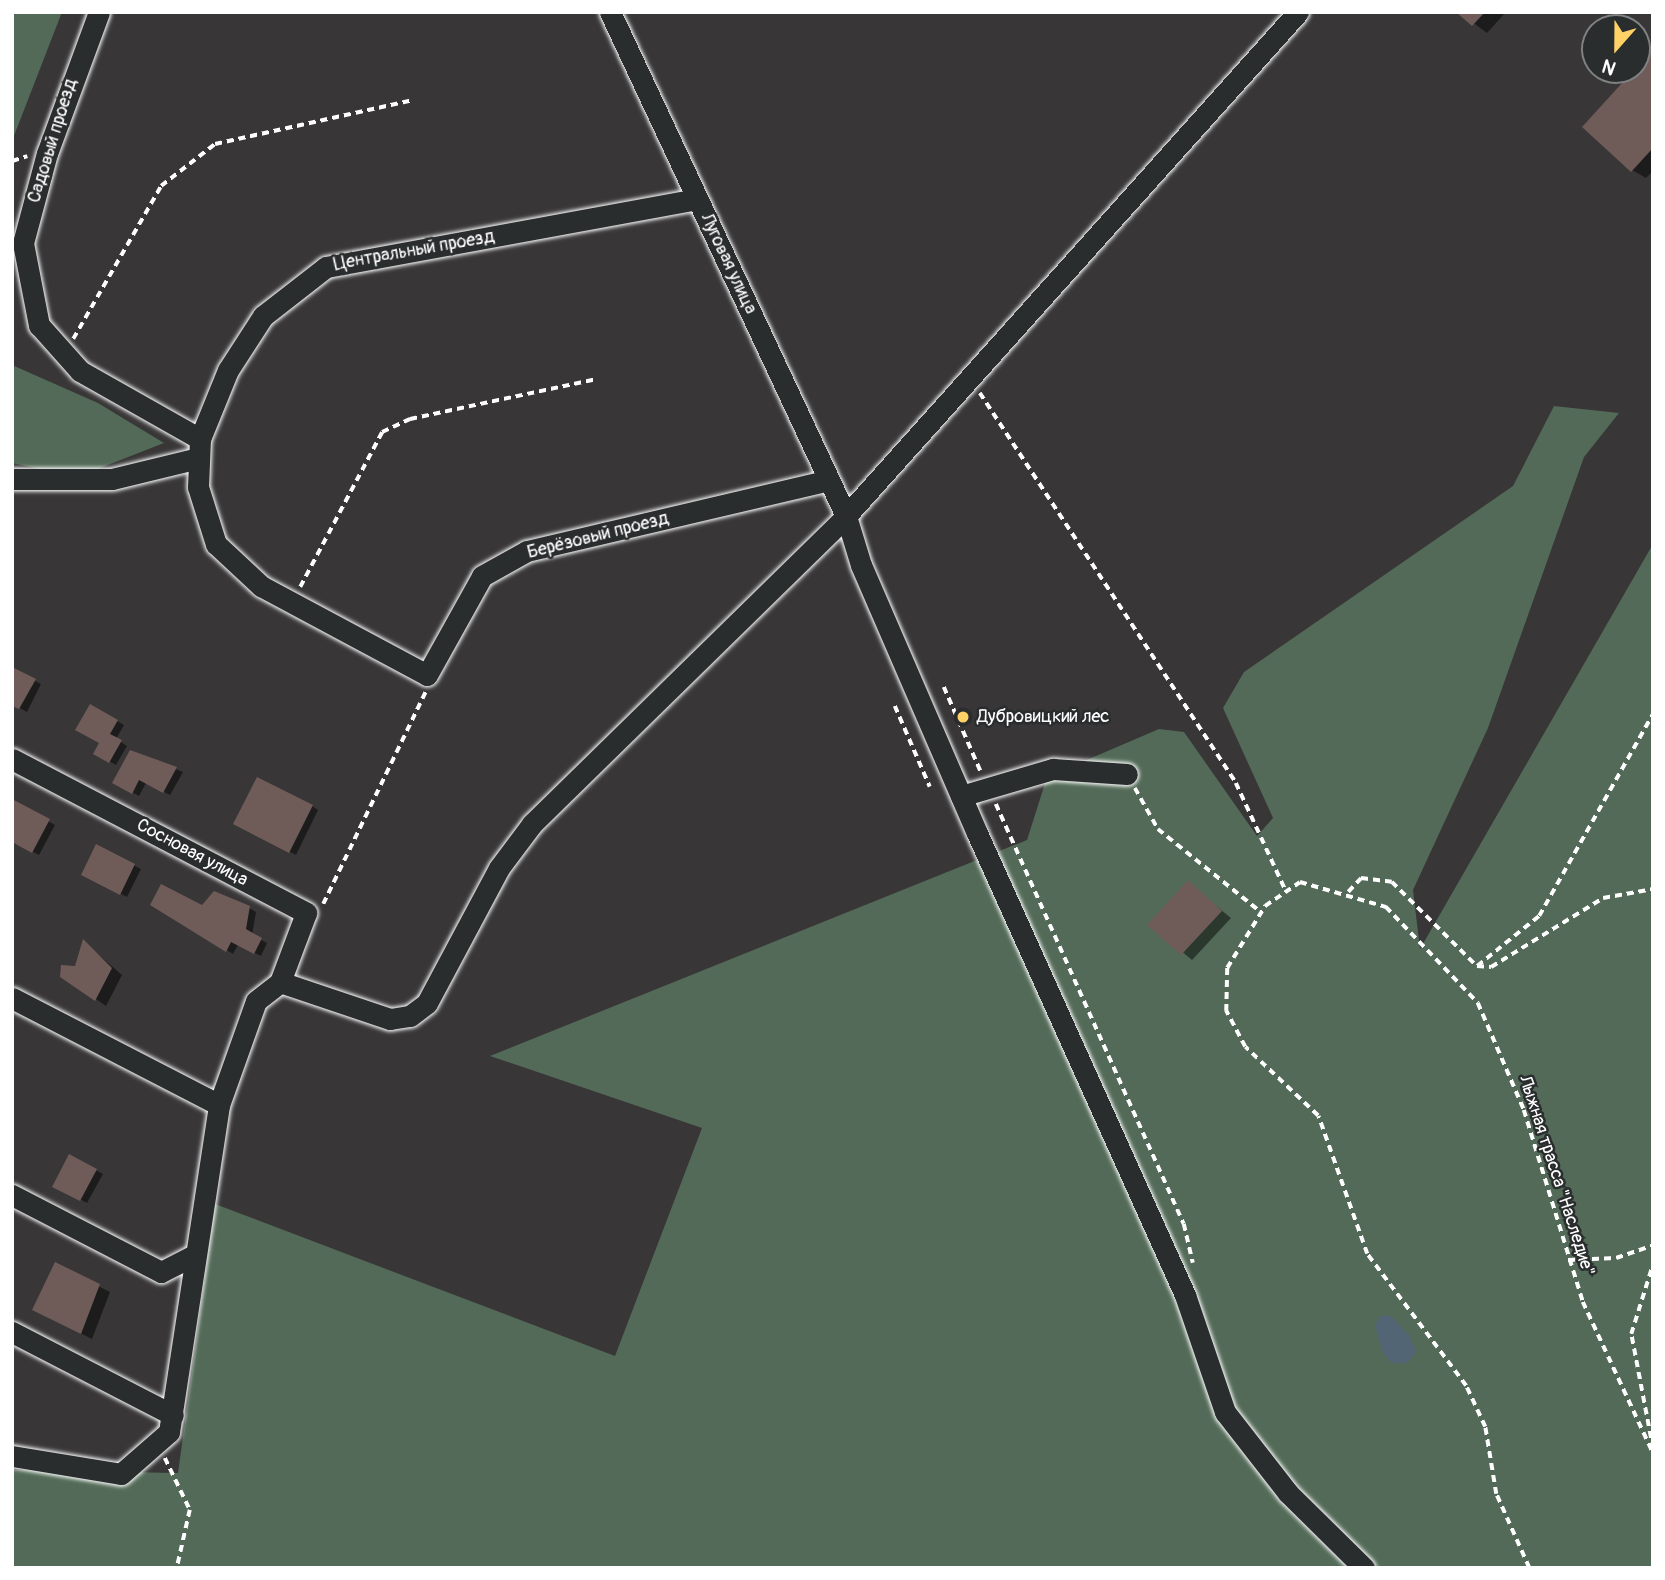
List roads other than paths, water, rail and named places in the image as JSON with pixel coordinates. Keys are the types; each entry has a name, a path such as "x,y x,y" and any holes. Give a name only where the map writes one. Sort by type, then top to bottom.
{"street":[{"name":"Садовый проезд","path":"99,12 47,153 23,243 39,326 80,371 200,448"},
{"name":"Луговая улица","path":"610,12 846,516 861,565 961,796 1185,1295 1225,1412 1288,1493 1364,1568"},
{"path":"12,1456 121,1474 169,1432 192,1256 219,1105 256,1001 280,982 390,1019 410,1016 427,1003 499,868 532,824 846,516 1298,12"},
{"name":"Центральный проезд","path":"427,675 261,586 216,544 198,487 200,448 228,370 263,316 326,267 698,199"},
{"path":"12,479 112,479 200,448"},
{"name":"Берёзовый проезд","path":"427,675 482,576 527,551 830,481"},
{"name":"Сосновая улица","path":"12,759 306,913 280,982"},
{"path":"961,796 1053,769 1127,774"},
{"path":"12,998 219,1105"},
{"path":"12,1195 161,1272 192,1256"},
{"path":"12,1332 173,1415"}],"water":[{"path":"1380,1316 1391,1316 1409,1335 1416,1352 1407,1363 1392,1363 1383,1353 1375,1325"}],"place":[{"name":"Дубровицкий лес","path":"963,717"}]}
